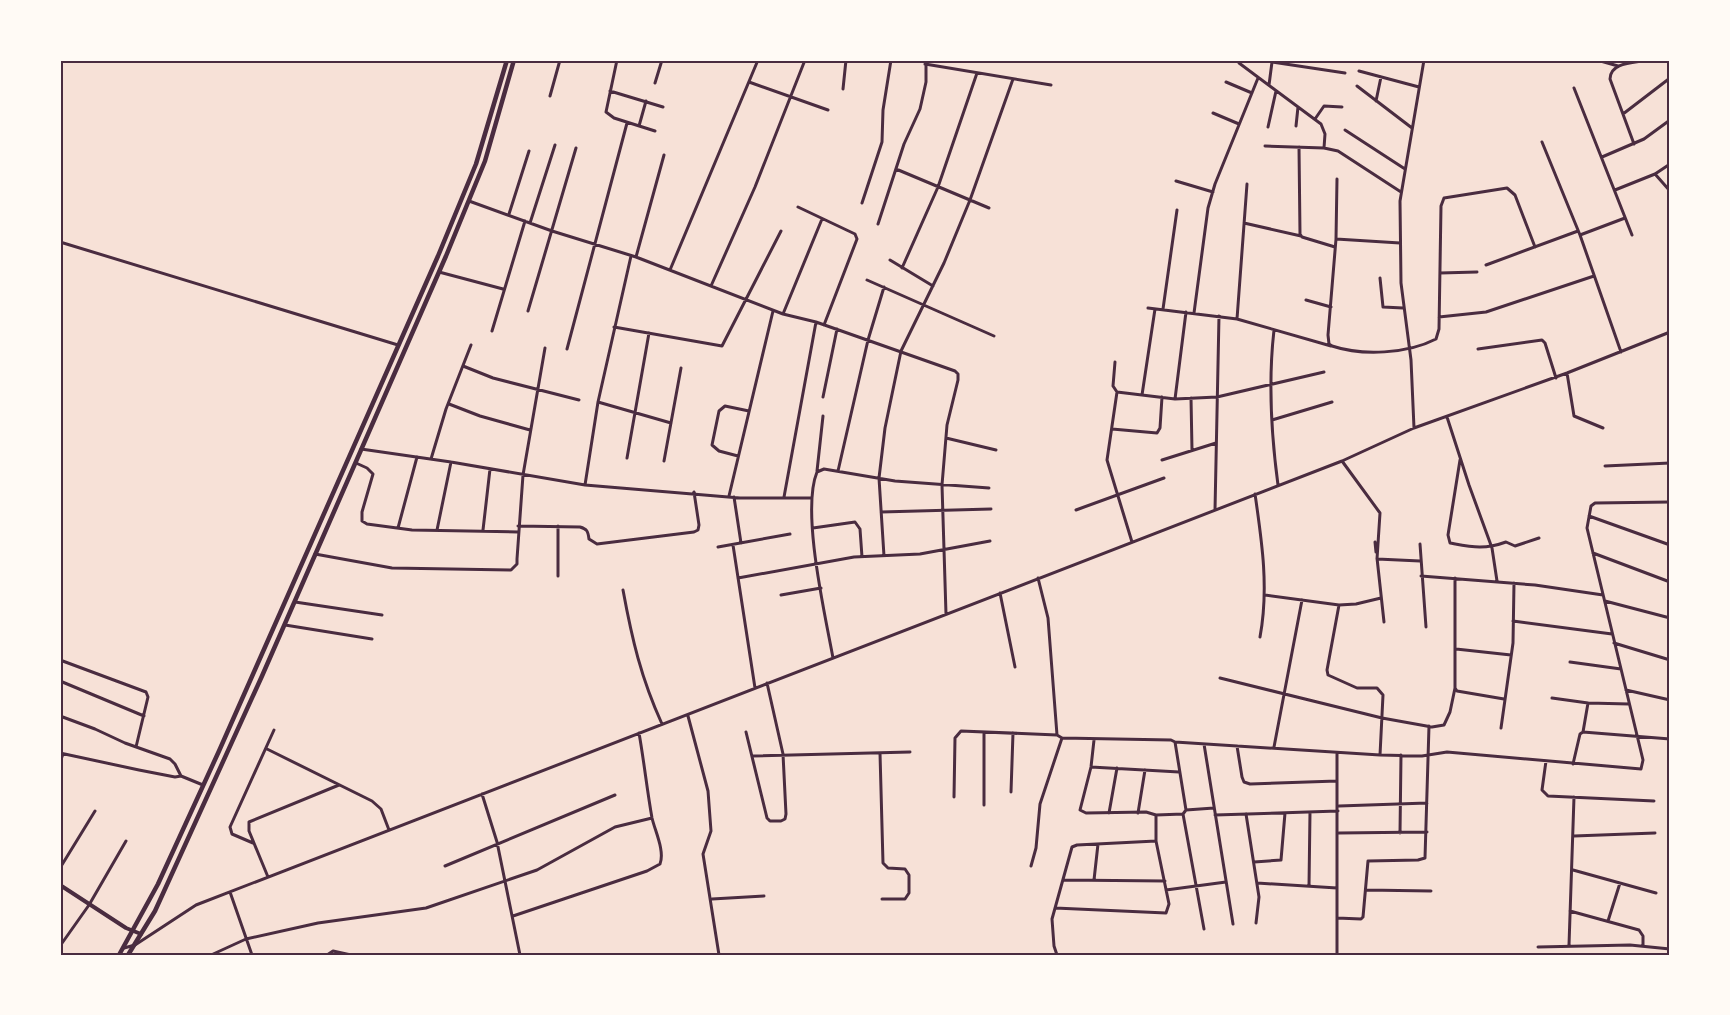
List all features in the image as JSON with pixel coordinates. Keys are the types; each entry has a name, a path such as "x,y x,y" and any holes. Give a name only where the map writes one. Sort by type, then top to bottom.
{"main road":[{"path":"119,955 158,884 266,648 470,181 507,60"},
{"path":"128,955 158,903 284,625 439,272 488,150 514,60"}],"street":[{"path":"550,96 560,60"},
{"path":"617,60 606,112 614,118 655,131"},
{"path":"655,84 662,60"},
{"path":"670,270 758,60"},
{"path":"711,286 756,187 805,60"},
{"path":"843,89 846,60"},
{"path":"862,203 882,142 883,110 891,60"},
{"path":"1414,428 1410,350 1403,308 1400,243 1401,192 1424,60"},
{"path":"1597,60 1618,66"},
{"path":"1634,144 1610,80 1612,69 1648,60"},
{"path":"1269,86 1272,61 1346,73"},
{"path":"878,224 924,94 926,62 1051,85"},
{"path":"1239,63 1315,120 1324,129 1324,148"},
{"path":"1359,71 1419,87"},
{"path":"903,268 938,187 977,73"},
{"path":"1376,101 1381,77"},
{"path":"1194,313 1213,192 1258,78"},
{"path":"1623,114 1670,78"},
{"path":"884,556 879,478 885,428 901,351 933,286 970,200 1013,79"},
{"path":"749,82 828,110"},
{"path":"1226,82 1252,93"},
{"path":"1357,87 1412,128"},
{"path":"1574,88 1632,235"},
{"path":"609,91 663,107"},
{"path":"1268,127 1276,92"},
{"path":"638,126 646,101"},
{"path":"1315,120 1324,106 1342,107"},
{"path":"1296,126 1298,107"},
{"path":"1213,113 1239,124"},
{"path":"1602,157 1634,144 1670,120"},
{"path":"567,349 627,123"},
{"path":"1345,130 1405,170"},
{"path":"1542,142 1579,233 1621,352"},
{"path":"492,331 503,289 555,145"},
{"path":"1264,146 1324,148 1342,153 1401,192"},
{"path":"1299,147 1299,231 1302,237"},
{"path":"528,311 576,148"},
{"path":"509,214 529,151"},
{"path":"636,257 664,155"},
{"path":"1614,190 1655,174 1670,164"},
{"path":"896,169 989,208"},
{"path":"1655,174 1670,191"},
{"path":"1332,346 1328,341 1336,239 1337,179"},
{"path":"1176,181 1213,192"},
{"path":"1237,319 1247,184"},
{"path":"1148,308 1237,319 1332,346 1363,351 1410,350 1438,336 1440,206 1444,198 1507,188 1515,195 1535,247"},
{"path":"469,201 552,231 636,257 783,315 816,322 955,371 958,374 945,438 942,485 946,614"},
{"path":"798,207 855,234 857,239 824,325"},
{"path":"1163,310 1178,210"},
{"path":"1486,265 1625,218"},
{"path":"783,315 822,219"},
{"path":"1244,223 1335,247"},
{"path":"614,327 722,346 781,231"},
{"path":"1336,239 1400,243"},
{"path":"60,242 398,345"},
{"path":"585,485 598,402 630,255"},
{"path":"890,260 933,286"},
{"path":"439,272 503,289"},
{"path":"1439,273 1477,272"},
{"path":"1439,317 1486,312 1594,276"},
{"path":"1380,278 1381,305 1386,309 1403,308"},
{"path":"867,280 994,336"},
{"path":"838,471 868,340 884,287"},
{"path":"1305,300 1331,306"},
{"path":"1142,395 1155,309"},
{"path":"728,496 773,311"},
{"path":"1175,399 1186,312"},
{"path":"1215,510 1219,316"},
{"path":"784,498 816,322"},
{"path":"823,397 837,329"},
{"path":"1274,330 1271,385 1278,485"},
{"path":"124,948 135,945 196,905 1215,510 1342,460 1414,428 1567,374 1670,332"},
{"path":"627,458 649,333"},
{"path":"1478,349 1542,340 1556,378"},
{"path":"431,459 448,403 471,345"},
{"path":"315,554 392,568 511,570 517,564 523,475 545,348"},
{"path":"1114,362 1113,386 1117,392 1107,460 1132,542"},
{"path":"463,366 493,378 579,400"},
{"path":"664,461 681,368"},
{"path":"1117,392 1175,399 1217,397 1324,372"},
{"path":"1567,374 1574,416 1602,428"},
{"path":"1111,429 1157,433 1160,428 1162,397"},
{"path":"1191,398 1192,451"},
{"path":"598,402 671,423"},
{"path":"1272,420 1332,402"},
{"path":"448,403 480,416 530,430"},
{"path":"738,456 719,451 712,445 719,411 725,406 749,411"},
{"path":"1670,410 1670,437"},
{"path":"823,416 812,498 813,528 833,658"},
{"path":"1447,417 1492,548 1497,582"},
{"path":"945,438 996,450"},
{"path":"1162,460 1216,443"},
{"path":"361,449 585,485 734,497 812,498"},
{"path":"398,528 417,457"},
{"path":"1342,460 1380,513 1377,560"},
{"path":"1460,460 1448,540 1450,543 1492,548 1506,543 1515,546 1539,538"},
{"path":"355,462 368,468 373,474 362,512 362,521 367,524 398,528 518,532"},
{"path":"437,530 451,462"},
{"path":"1605,466 1670,463"},
{"path":"483,530 490,469"},
{"path":"817,472 820,469 879,478 988,488"},
{"path":"1076,510 1164,478"},
{"path":"518,526 585,529 589,539 597,544 694,532 698,530 699,525 694,492"},
{"path":"1255,494 1262,542 1265,595 1260,637"},
{"path":"734,497 741,543"},
{"path":"954,797 955,738 961,731 1058,735 1062,738 1094,740 1171,740 1380,755 1427,755 1446,752 1641,769 1643,760 1587,528 1591,506 1595,503 1670,502"},
{"path":"881,512 991,509"},
{"path":"1589,516 1670,545"},
{"path":"813,528 855,522 860,529 862,556"},
{"path":"558,526 558,576"},
{"path":"718,547 790,534"},
{"path":"738,578 862,556 944,550 990,541"},
{"path":"1375,542 1384,622"},
{"path":"1420,544 1426,627"},
{"path":"733,545 755,688"},
{"path":"1593,553 1670,582"},
{"path":"1377,560 1420,561"},
{"path":"1421,576 1514,583 1603,595"},
{"path":"1038,578 1048,618 1058,735"},
{"path":"1220,678 1382,718 1429,726 1444,724 1450,712 1455,688 1455,578"},
{"path":"1501,728 1511,655 1514,583"},
{"path":"781,595 821,588"},
{"path":"623,590 634,648 662,724"},
{"path":"1000,593 1015,667"},
{"path":"1265,595 1339,605 1382,598"},
{"path":"1274,747 1302,600"},
{"path":"1604,601 1670,618"},
{"path":"294,602 382,615"},
{"path":"1339,605 1328,675 1351,686 1381,690 1383,695 1380,755"},
{"path":"1513,621 1612,634"},
{"path":"284,625 372,639"},
{"path":"1614,643 1670,660"},
{"path":"1456,649 1511,655"},
{"path":"60,660 146,692 148,698 136,747"},
{"path":"1570,662 1621,669"},
{"path":"60,681 144,716"},
{"path":"746,732 765,814 770,821 782,821 786,814 783,754 767,683"},
{"path":"1455,688 1457,691 1504,699"},
{"path":"1626,690 1670,700"},
{"path":"1552,698 1588,703 1629,704"},
{"path":"1573,764 1580,734 1583,732 1588,703"},
{"path":"60,716 170,759 181,776"},
{"path":"688,716 708,791 711,831 703,854 719,955"},
{"path":"1337,918 1361,919 1364,917 1368,861 1422,859 1427,854 1429,726"},
{"path":"253,843 236,837 229,830 274,730"},
{"path":"984,732 984,805"},
{"path":"1583,732 1670,739"},
{"path":"513,916 657,867 662,860 652,818 639,733"},
{"path":"1011,792 1013,733"},
{"path":"1032,866 1040,804 1062,738"},
{"path":"1094,740 1091,767 1080,810 1086,813 1151,813 1156,815 1214,808"},
{"path":"1175,742 1184,812 1204,929"},
{"path":"1204,744 1233,924"},
{"path":"1237,746 1244,782 1250,784 1338,781"},
{"path":"267,749 376,804 389,830"},
{"path":"752,756 910,752"},
{"path":"1337,752 1337,955"},
{"path":"60,762 62,753 175,777 181,776 203,785"},
{"path":"880,753 884,863 888,868 905,869 909,874 909,893 905,899 882,899"},
{"path":"1401,755 1401,833"},
{"path":"1546,761 1542,790 1548,796 1654,801"},
{"path":"1091,767 1179,772"},
{"path":"1109,813 1117,768"},
{"path":"1138,813 1145,770"},
{"path":"268,877 253,843 248,827 249,822 339,785"},
{"path":"483,794 506,881 520,955"},
{"path":"445,866 497,842 615,795"},
{"path":"1569,945 1574,797"},
{"path":"1338,806 1427,803"},
{"path":"60,868 95,811"},
{"path":"1215,815 1338,811"},
{"path":"1309,886 1310,812"},
{"path":"1254,862 1281,860 1285,813"},
{"path":"1246,814 1259,897 1257,923"},
{"path":"1055,908 1162,914 1168,909 1167,890 1156,841 1156,815"},
{"path":"211,955 246,939 318,923 426,908 537,870 615,827 652,818"},
{"path":"1338,833 1427,832"},
{"path":"1574,836 1655,833"},
{"path":"60,946 89,905 126,841"},
{"path":"1057,955 1052,925 1072,847 1156,841"},
{"path":"1094,880 1098,844"},
{"path":"1573,870 1656,893"},
{"path":"1063,880 1165,881"},
{"path":"1167,890 1226,882"},
{"path":"1257,883 1337,888"},
{"path":"1608,921 1620,883"},
{"path":"60,885 89,905 141,934"},
{"path":"1366,890 1431,891"},
{"path":"230,892 252,955"},
{"path":"711,899 764,896"},
{"path":"1570,911 1639,930 1643,936 1643,945"},
{"path":"1538,947 1643,945 1670,949"},
{"path":"327,955 333,951 351,955"}]}
